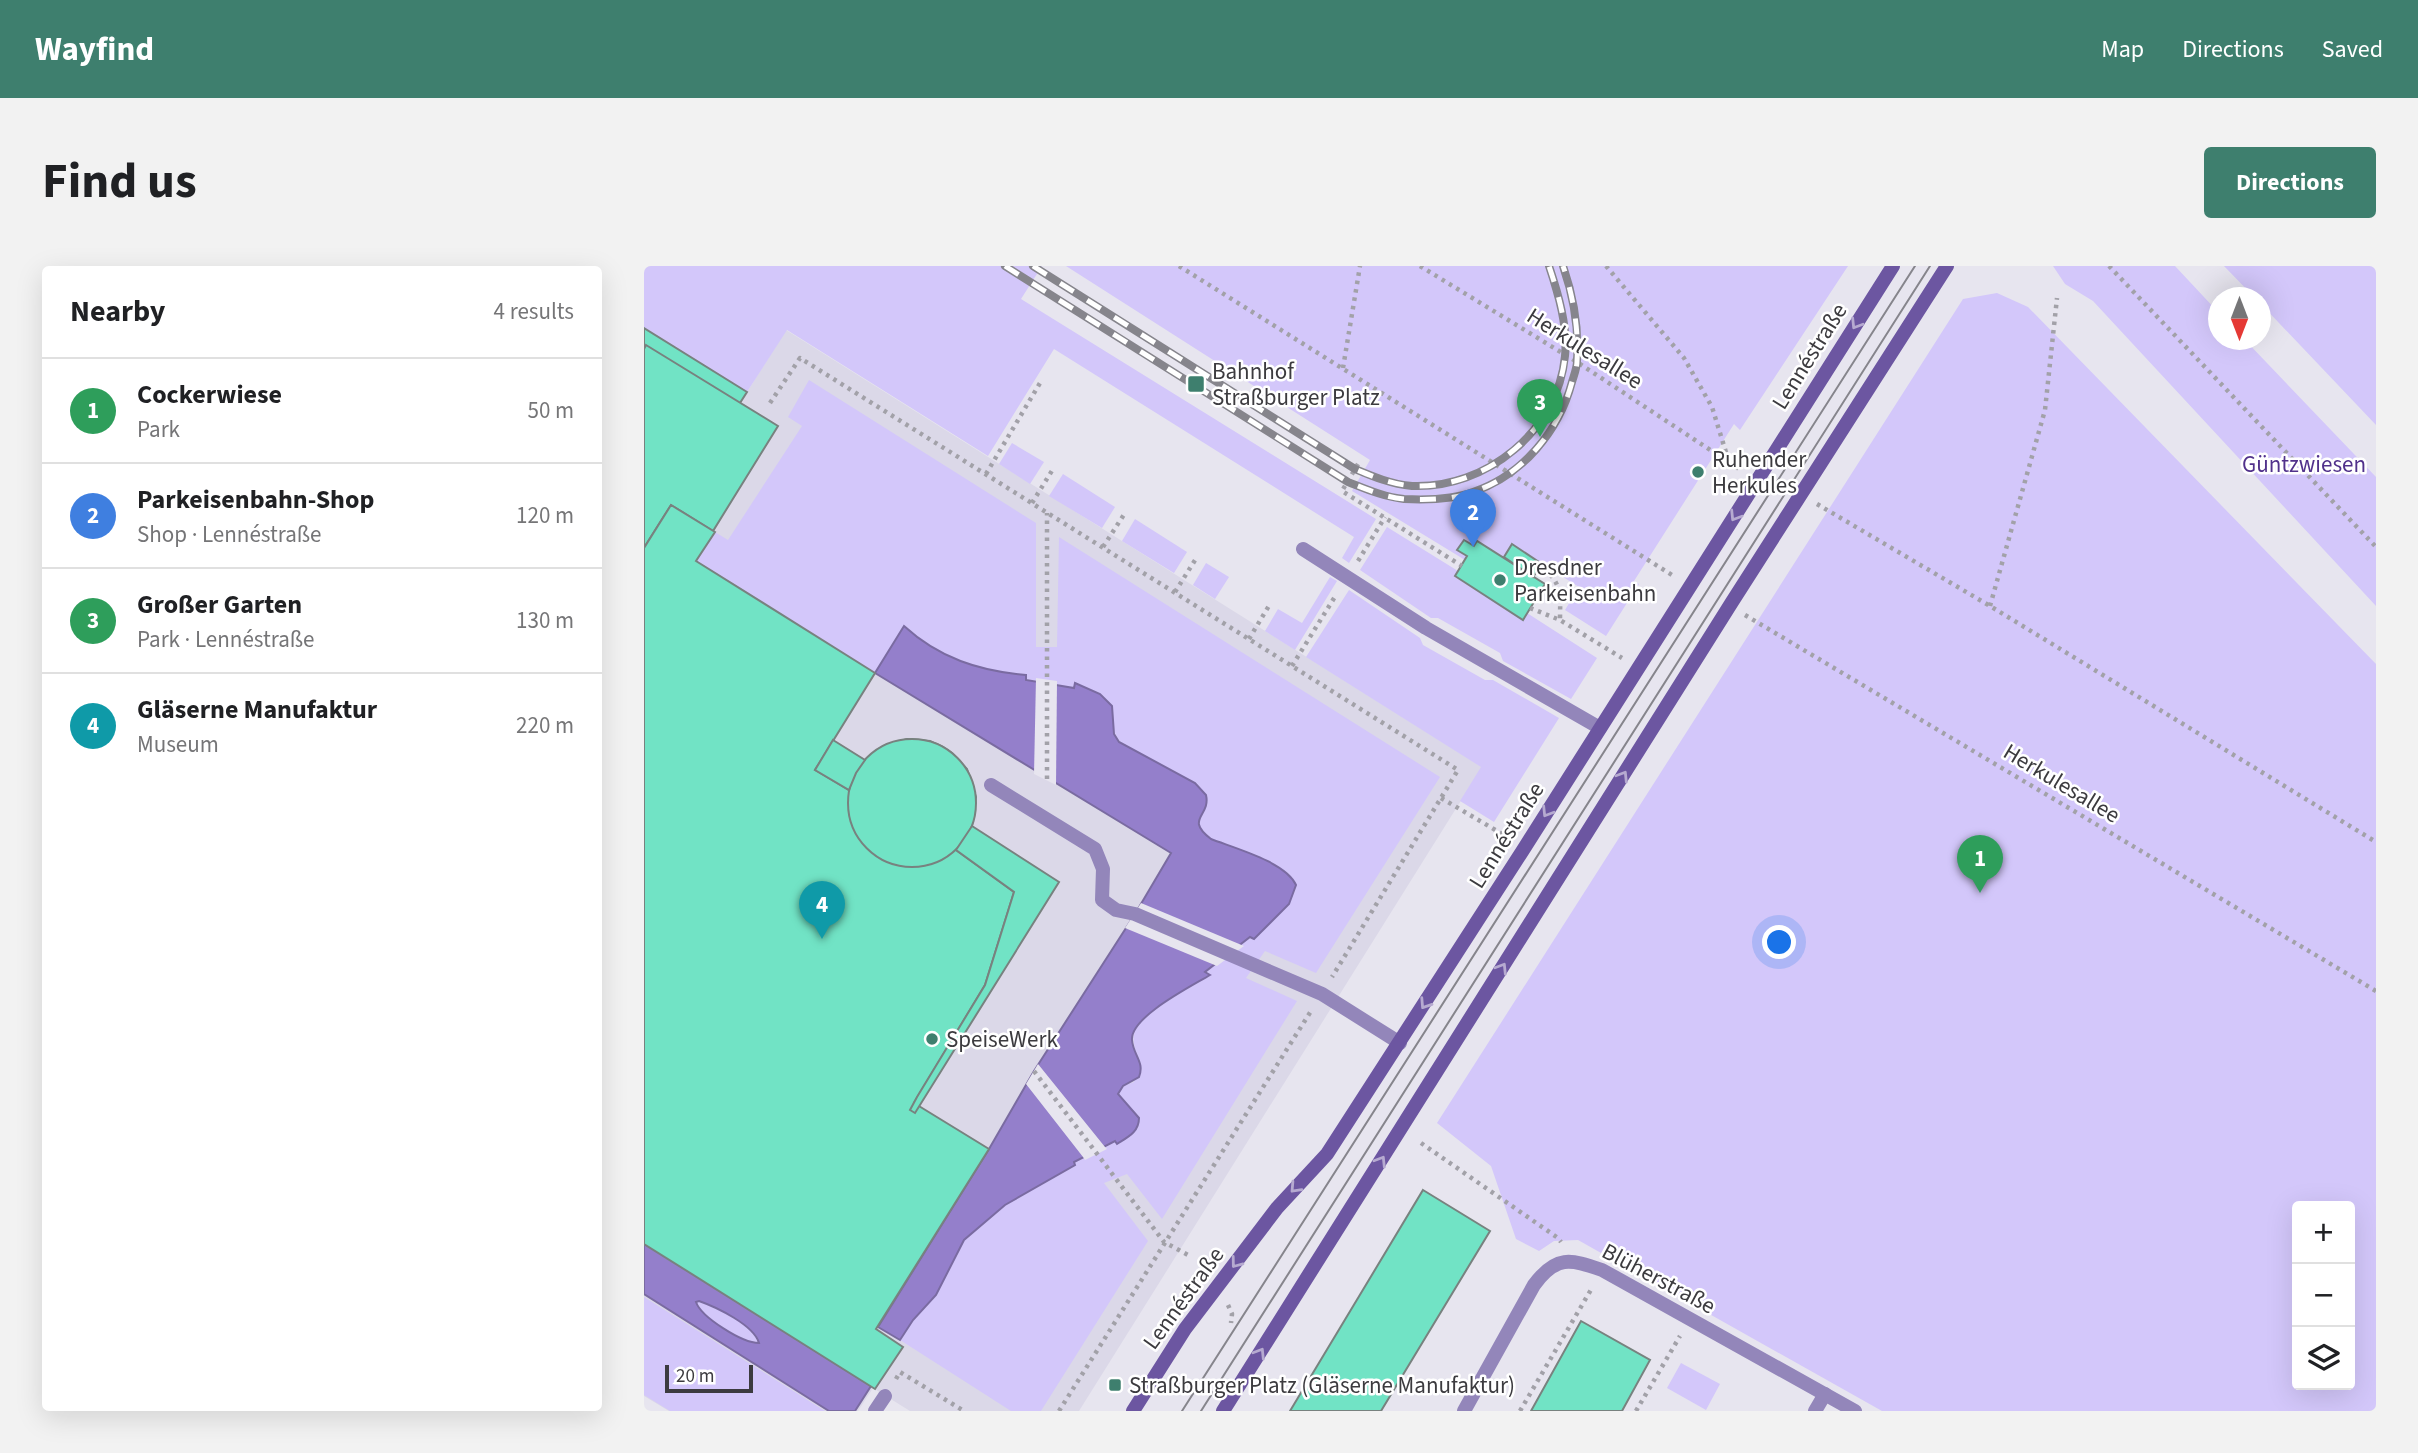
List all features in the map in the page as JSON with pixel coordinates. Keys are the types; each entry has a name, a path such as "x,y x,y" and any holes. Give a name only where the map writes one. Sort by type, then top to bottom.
{"main road":[{"name":"Lennéstraße","path":"1133,1411 1185,1329 1277,1208 1327,1154 1893,266"},
{"path":"1223,1411 1732,602 1947,266"}],"street":[{"path":"1303,549 1426,628 1600,728"},
{"path":"991,785 1095,849 1103,869 1102,901 1116,910 1135,914 1322,994 1400,1043"},
{"name":"Blüherstraße","path":"1464,1411 1534,1284 1545,1270 1556,1263 1574,1261 1602,1270 1855,1411"},
{"path":"1815,1411 1825,1394"},
{"path":"875,1411 885,1396"}],"path":[{"path":"1179,266 1662,569"},
{"path":"1343,368 1360,266"},
{"name":"Herkulesallee","path":"1422,267 1577,362 1730,463 1712,407 1684,358 1606,266"},
{"path":"2109,266 2376,547"},
{"path":"1990,606 2045,410 2057,298"},
{"path":"770,403 800,358 1458,770 1322,994 1059,1411"},
{"path":"986,474 1040,383"},
{"path":"1359,464 1342,491 1462,566"},
{"path":"1032,503 1053,469"},
{"path":"1821,507 1990,606 2376,842"},
{"path":"1047,513 1047,779"},
{"path":"1103,547 1125,513"},
{"path":"1175,592 1197,557"},
{"path":"1544,569 1554,577 1560,592 1560,620"},
{"name":"Herkulesallee","path":"1732,602 1747,617 2376,991"},
{"path":"1249,639 1270,604"},
{"path":"1530,608 1560,620 1638,668"},
{"path":"1441,798 1525,847"},
{"path":"1034,1071 1164,1242 1190,1256"},
{"path":"1421,1143 1558,1238 1574,1261"},
{"path":"1520,1411 1602,1270"},
{"path":"1228,1305 1232,1314 1231,1323"},
{"path":"1636,1411 1689,1320"},
{"path":"885,1396 900,1372 964,1411"}],"shaded area":[{"path":"644,328 747,392 786,330 1482,767 1079,1411 910,1411 873,1388 858,1411 669,1411 644,1396"},
{"path":"904,626 931,647 960,661 992,670 1026,675 1026,680 1074,688 1075,683 1100,694 1112,706 1114,734 1119,742 1195,783 1206,795 1207,802 1199,822 1203,832 1211,839 1245,851 1282,869 1296,885 1289,904 1254,939 1250,937 1205,972 1210,975 1151,1012 1134,1031 1132,1040 1140,1063 1139,1077 1123,1086 1118,1094 1139,1118 1135,1131 1117,1144 1115,1141 1074,1162 1075,1165 1005,1205 964,1240 936,1295 913,1320 900,1340 878,1327 1171,853 875,673"},
{"path":"644,1243 871,1386 855,1411 829,1411 644,1294","holes":["699,1301 742,1323 756,1336 759,1343 743,1339 723,1328 699,1308 696,1302"]}],"green space":[{"path":"644,266 1042,266 1021,299 1376,519 1349,563 1342,558 1354,537 1054,349 988,456 787,330 747,392 644,328"},
{"path":"1066,266 1848,266 1740,430 1734,424 1634,581 1639,584 1606,636 1565,610 1579,587 1512,545 1504,557 1478,541 1474,546 1464,540 1457,550 1467,556 1465,560 1352,491 1370,460"},
{"name":"Güntzwiesen","path":"2053,266 2175,266 2208,301 2208,350 2255,350 2376,477 2376,606 2093,301 2065,284"},
{"name":"Güntzwiesen","path":"2224,266 2376,266 2376,425 2271,315 2271,287 2244,287"},
{"path":"1997,293 2028,307 2376,664 2376,1411 1882,1411 1578,1240 1554,1241 1539,1251 1516,1239 1491,1166 1437,1123 1963,299"},
{"path":"809,380 1036,523 1036,647 1057,647 1059,537 1440,777 1316,973 1265,951 1246,978 1297,1001 1162,1219 1127,1174 1104,1183 1148,1241 1041,1411 1011,1411 900,1340 913,1320 936,1295 964,1240 1005,1205 1074,1165 1073,1162 1115,1141 1117,1144 1139,1118 1118,1094 1123,1086 1134,1082 1141,1064 1134,1045 1138,1026 1157,1007 1295,892 1296,884 1288,873 1211,839 1204,833 1198,821 1118,739 1114,731 1113,714 1075,684 1075,688 1026,679 1026,676 992,671 961,661 932,647 904,627 875,673 696,561 715,532 728,540 802,426 788,417"},
{"path":"1012,443 1044,462 1030,484 999,464"},
{"path":"1063,474 1115,507 1102,528 1049,496"},
{"path":"1135,519 1187,552 1174,573 1122,541"},
{"path":"1387,527 1458,571 1455,577 1522,619 1527,613 1597,658 1571,699 1503,661 1500,653 1438,618 1431,618 1360,570"},
{"path":"1206,563 1229,577 1215,599 1193,585"},
{"path":"1330,577 1337,581 1295,650 1265,631 1278,609 1302,623"},
{"path":"1349,590 1420,638 1423,645 1485,680 1493,680 1559,718 1494,822 1460,801 1481,767 1306,657"},
{"path":"644,1297 825,1411 670,1411 644,1395"},
{"path":"699,1300 742,1322 759,1342 743,1339 713,1322 695,1301"},
{"path":"1681,1363 1720,1384 1706,1410 1667,1388"}],"pier":[{"path":"1036,678 1057,681 1056,785 1034,774"},
{"path":"1141,903 1244,946 1217,966 1125,928"},
{"path":"1038,1064 1107,1149 1085,1160 1026,1084"}],"building":[{"path":"644,328 747,392 722,431 644,382"},
{"path":"646,345 778,426 713,531 671,505 644,548 644,349"},
{"path":"671,505 715,532 696,561 875,673 815,770 849,790 861,765 882,747 907,739 930,741 943,747 967,769 976,797 972,826 956,850 1014,892 985,985 914,1103 989,1149 876,1329 903,1347 875,1389 644,1244 644,548"},
{"name":"Dresdner Parkeisenbahn","path":"1464,540 1474,546 1477,541 1545,584 1523,620 1455,576 1467,556 1457,550"},
{"path":"1512,544 1542,564 1533,577 1504,557"},
{"path":"912,739 936,744 957,758 971,779 976,803 971,827 957,848 936,862 912,867 888,862 867,848 853,827 848,803 853,779 867,758 888,744"},
{"path":"833,740 865,760 849,790 815,770"},
{"path":"972,826 1059,882 915,1113 910,1110 917,1097 985,985 1014,892 956,850"},
{"path":"1423,1190 1490,1231 1381,1411 1290,1411"},
{"path":"1581,1321 1650,1360 1622,1411 1531,1411"}],"tram line":[{"path":"1182,1411 1915,266"},
{"path":"1201,1411 1930,266"}],"railway":[{"path":"1005,266 1348,482 1404,499 1456,497 1491,484 1523,463 1548,434 1566,400 1577,364 1574,313 1563,266"},
{"path":"1033,266 1355,469 1390,482 1412,486 1440,484 1466,478 1491,466 1514,450 1533,431 1549,408 1559,383 1566,345 1562,310 1549,266"}],"place":[{"name":"Bahnhof Straßburger Platz","path":"1196,384"},
{"name":"Großer Garten","path":"1540,437"},
{"name":"Ruhender Herkules","path":"1698,472"},
{"name":"Parkeisenbahn-Shop","path":"1473,547"},
{"name":"Dresdner Parkeisenbahn","path":"1500,580"},
{"name":"Cockerwiese","path":"1980,893"},
{"name":"Gläserne Manufaktur","path":"822,939"},
{"name":"SpeiseWerk","path":"932,1039"},
{"name":"Straßburger Platz (Gläserne Manufaktur)","path":"1115,1385"}]}
